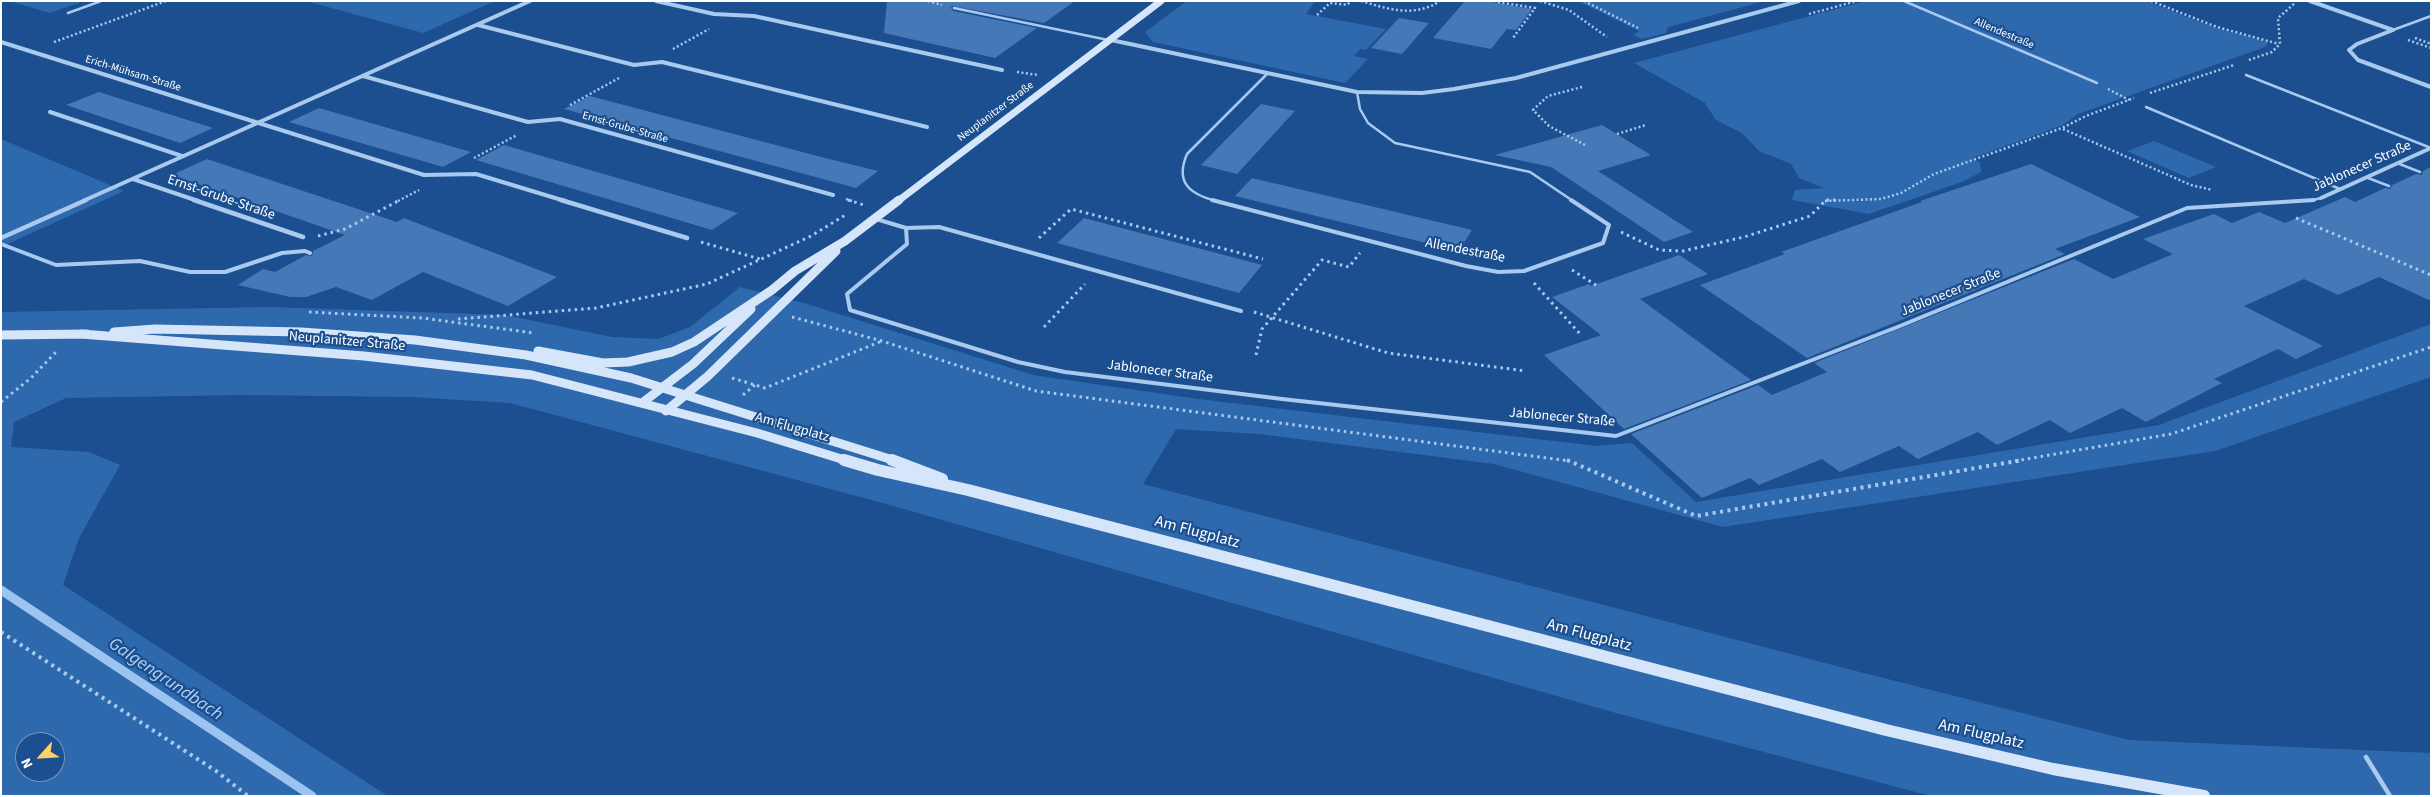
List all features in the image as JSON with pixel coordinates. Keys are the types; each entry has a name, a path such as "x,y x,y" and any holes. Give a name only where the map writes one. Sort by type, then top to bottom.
{"main road":[{"name":"Neuplanitzer Straße","path":"642,403 693,364 795,271 845,241 875,219 1160,1"},
{"name":"Neuplanitzer Straße","path":"666,411 713,372 845,241"},
{"name":"Neuplanitzer Straße","path":"301,332 348,330 420,335 543,352 603,364 628,362 672,352 694,342 772,290"},
{"name":"Neuplanitzer Straße","path":"1,335 81,334 155,329 301,332 415,340 526,355 631,378 684,396"},
{"name":"Neuplanitzer Straße","path":"81,334 453,365 532,375 609,394"},
{"name":"Am Flugplatz","path":"609,394 666,411 757,433 878,470 968,490 1886,730 2053,769 2204,796"},
{"name":"Am Flugplatz","path":"684,396 906,464 968,490"}],"street":[{"name":"Ernst-Grube-Straße","path":"1,238 530,1"},
{"path":"656,1 714,14 754,16 1002,70"},
{"path":"1111,40 1357,92 1391,95 1428,93 1492,84 1799,1"},
{"path":"2310,1 2393,30"},
{"path":"478,25 634,65 662,62 927,127"},
{"path":"2393,30 2357,44 2349,50 2358,60 2431,87"},
{"name":"Erich-Mühsam-Straße","path":"1,42 259,123"},
{"name":"Ernst-Grube-Straße","path":"362,76 528,122 560,119 833,195"},
{"name":"Ernst-Grube-Straße","path":"50,112 182,156"},
{"path":"259,123 424,175 476,174 686,238"},
{"name":"Jablonecer Straße","path":"2321,198 2431,148"},
{"name":"Ernst-Grube-Straße","path":"133,179 303,238"}],"lane":[{"path":"68,13 101,1"},
{"name":"Allendestraße","path":"1904,1 2097,83"},
{"path":"954,8 1111,40"},
{"path":"2393,30 2431,16"},
{"name":"Allendestraße","path":"1267,74 1187,154 1181,167 1182,180 1192,192 1212,200 1368,241 1498,272 1524,271 1603,243 1609,225"},
{"path":"2246,76 2431,148"},
{"path":"1357,92 1358,104 1362,115 1376,133 1395,144 1530,172 1609,225"},
{"path":"2146,107 2340,189"},
{"path":"2397,164 2420,172"},
{"path":"2368,178 2389,186"},
{"name":"Jablonecer Straße","path":"906,228 907,244 847,294 850,310 1018,362 1065,372 1282,399 1616,436 1900,326 2187,208 2245,203 2310,202 2321,198"},
{"path":"875,219 906,228 939,227 1113,275 1185,298 1241,312"},
{"path":"1,244 56,265 140,260 190,272 225,272 282,253 305,251 310,253"},
{"path":"2366,757 2390,796"}],"path":[{"path":"30,51 166,1"},
{"path":"1317,15 1330,3 1347,5 1351,1"},
{"path":"1361,1 1389,9 1412,12 1431,9 1440,1"},
{"path":"1540,1 1563,6 1586,18 1610,39 1618,40 1630,48"},
{"path":"1584,1 1661,39"},
{"path":"2151,1 2218,26 2280,44"},
{"path":"2148,94 2272,52 2280,44 2278,18 2298,1"},
{"path":"1497,2 1535,8 1513,38"},
{"path":"1002,70 1038,75 1031,80"},
{"path":"2097,83 2130,100"},
{"path":"1582,87 1544,97 1537,102 1533,110 1537,117 1546,124 1586,145"},
{"path":"1609,225 1659,250 1683,251 1744,237 1810,216 1826,200 1881,199 1901,193 1934,174 2062,128 2086,116 2139,97"},
{"path":"1617,134 1646,125"},
{"path":"833,195 864,204 875,219"},
{"path":"856,209 871,198"},
{"path":"1026,251 1071,209 1263,259"},
{"path":"452,320 596,308 707,284 811,236 848,214"},
{"path":"686,238 761,259"},
{"path":"1256,355 1262,329 1322,260 1349,267 1368,241"},
{"path":"1557,259 1599,287"},
{"path":"1524,271 1582,335"},
{"path":"1044,327 1085,284 1101,288 1113,275"},
{"path":"1272,318 1388,353 1526,371"},
{"path":"1,402 38,371 64,343 67,334"},
{"path":"1,632 216,771 248,796"}],"shaded area":[{"path":"9,1 84,1 50,13"},
{"path":"306,1 495,1 423,33"},
{"path":"1187,1 1315,1 1306,14 1386,29 1366,50 1361,49 1354,56 1368,59 1345,83 1153,42 1145,32"},
{"path":"1578,1 1765,1 1668,27 1666,33 1642,39 1633,35 1639,31"},
{"path":"1866,1 2146,1 2213,27 2269,42 2265,47 2078,114 2063,125 1973,158 1980,163 1981,172 1962,182 1869,214 1792,200 1795,190 1824,188 1799,178 1791,164 1759,151 1743,134 1715,119 1705,103 1634,63"},
{"path":"1,139 124,191 1,247"},
{"path":"2154,141 2216,167 2189,178 2127,151"},
{"path":"740,287 804,303 1033,375 1198,399 1596,446 1632,443 1696,502 2159,425 2431,324 2431,377 2215,451 1723,527 1494,464 1259,434 1176,429 1143,484 1848,669 2129,740 2431,753 2431,796 1931,796 1616,713 890,505 510,403 411,397 241,395 66,398 14,422 11,447 89,452 120,465 79,538 63,585 388,796 1,796 1,312 269,307 505,315 612,337 658,339 690,327"}],"building":[{"path":"887,1 1075,1 1044,23 952,6 953,11 1037,28 995,58 884,33"},
{"path":"1465,1 1487,1 1532,9 1516,30 1507,29 1491,49 1433,38"},
{"path":"1399,18 1429,23 1402,54 1371,48"},
{"path":"99,92 213,128 180,143 66,105"},
{"path":"590,96 878,171 856,188 564,109"},
{"path":"1261,104 1295,111 1237,174 1201,165"},
{"path":"319,108 471,152 443,167 289,122"},
{"path":"1602,125 1651,155 1598,171 1693,232 1664,242 1551,167 1495,155"},
{"path":"504,145 738,213 712,230 476,160"},
{"path":"207,159 397,222 404,218 557,277 508,306 423,272 372,300 336,287 306,297 290,297 238,285 263,269 275,272 306,255 312,256 313,251 345,235 172,175"},
{"path":"2031,164 2140,217 2055,249 2065,254 1807,358 1700,285 1785,254 1781,252 1922,202 1920,201"},
{"path":"2431,167 2431,301 2379,277 2338,295 2304,279 2244,306 2323,346 2296,359 2278,349 2214,379 2222,383 2146,422 2122,408 2070,433 2050,420 1997,445 1978,432 1918,459 1899,446 1840,472 1822,459 1759,485 1750,478 1702,498 1631,434 1758,385 1772,395 1827,372 1814,363 2074,259 2113,279 2173,254 2143,239 2214,214 2232,223 2259,212 2285,223 2345,197 2355,202 2385,188 2390,189 2392,185 2416,174 2422,175 2423,171"},
{"path":"1252,178 1472,230 1459,251 1235,196"},
{"path":"1084,218 1262,265 1239,293 1057,243"},
{"path":"1679,255 1708,274 1640,299 1751,380 1624,429 1544,355 1601,335 1552,297 1589,284 1591,286"}],"waterway":[{"name":"Galgengrundbach","path":"1,590 312,796"}]}
